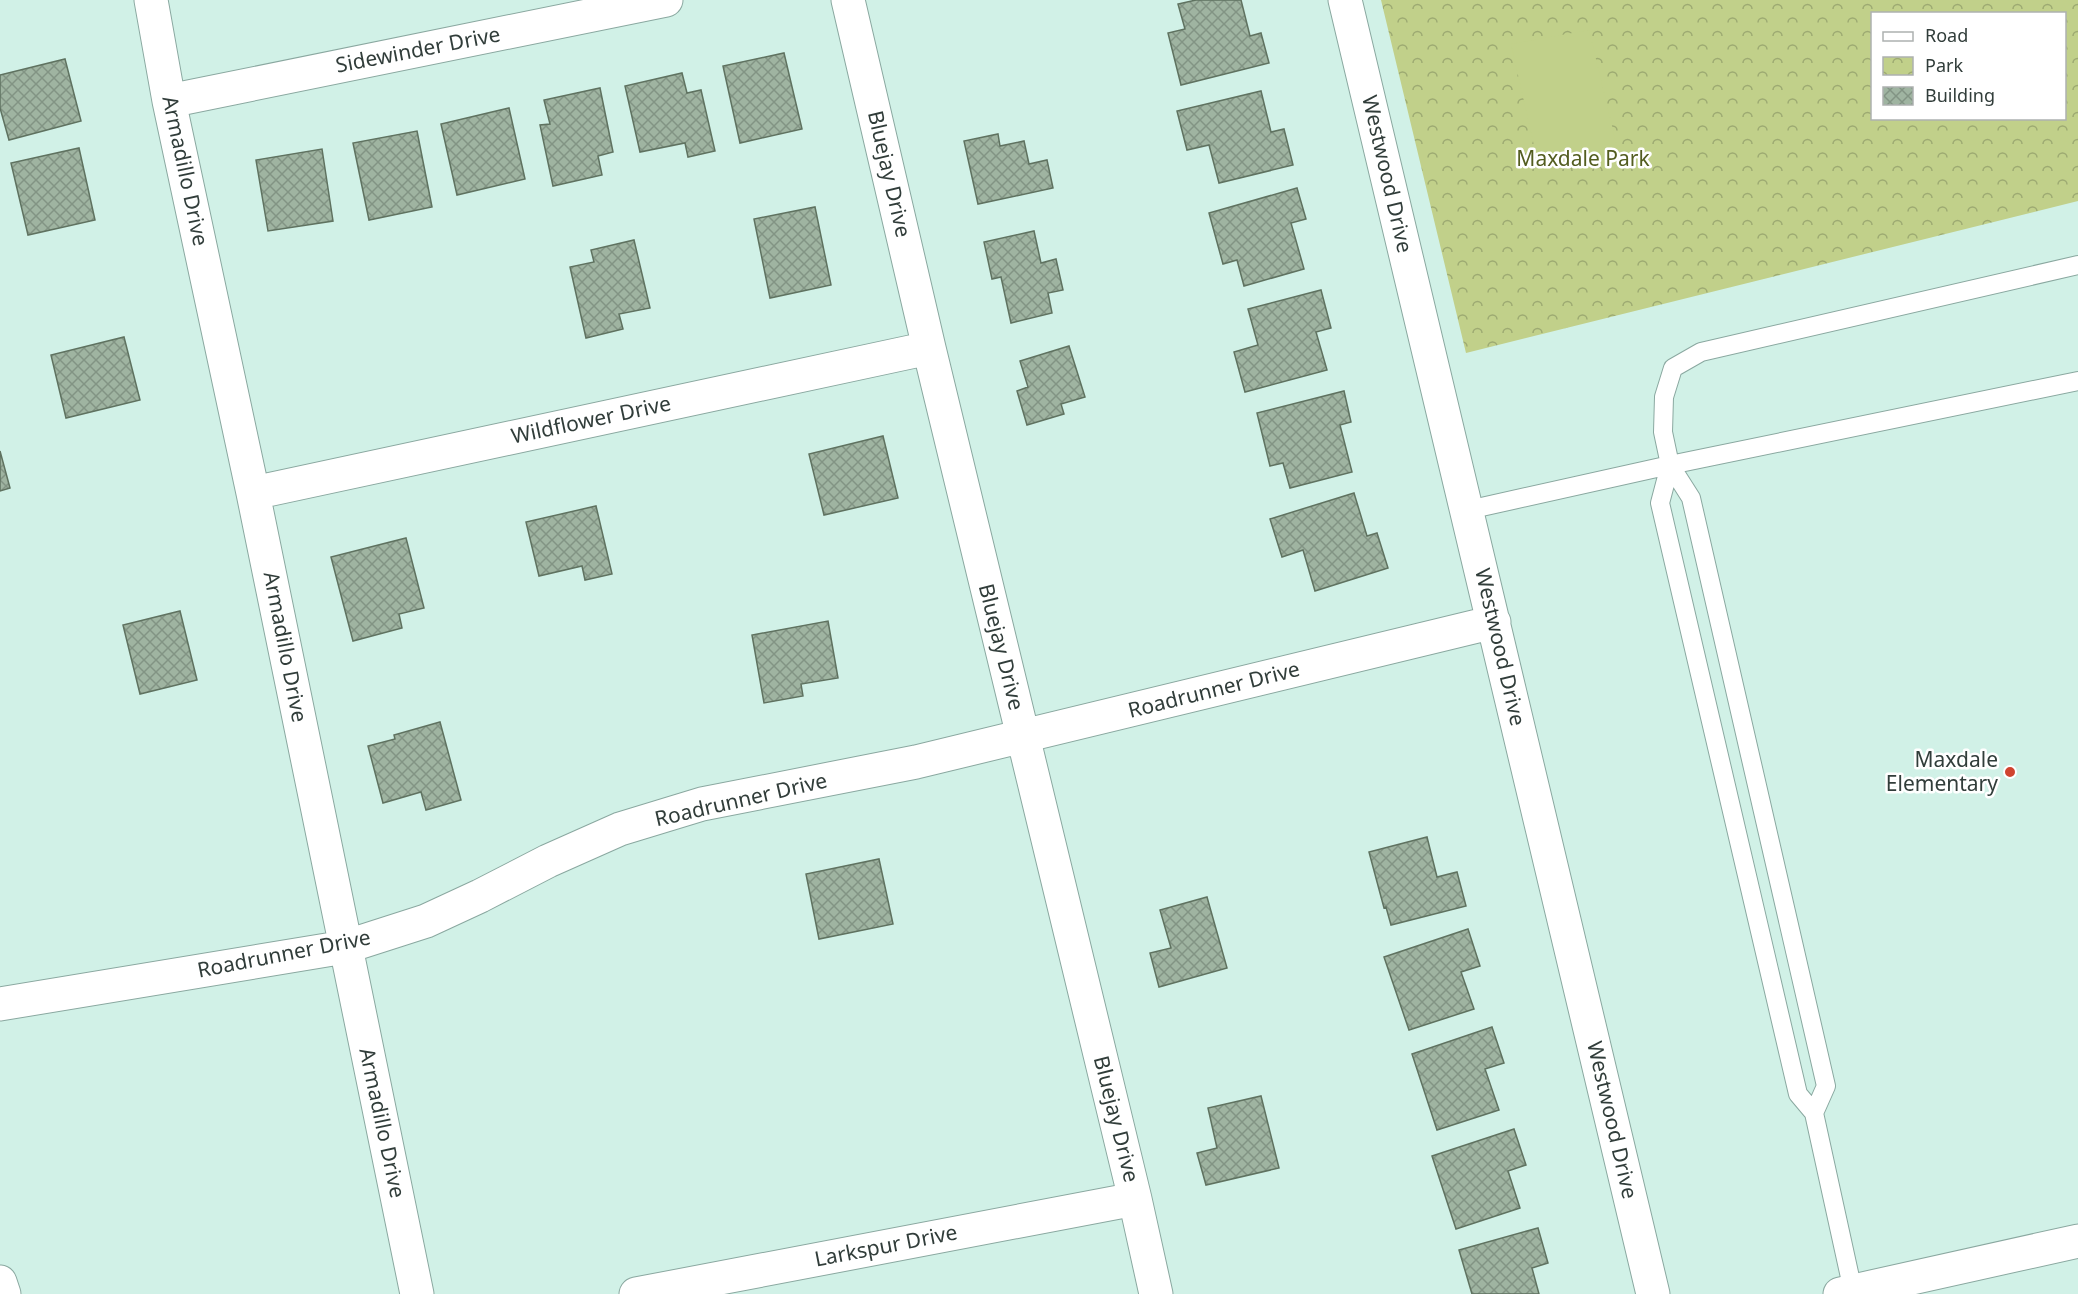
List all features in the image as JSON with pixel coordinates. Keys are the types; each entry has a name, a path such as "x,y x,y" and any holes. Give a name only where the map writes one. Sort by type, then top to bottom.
{"street":[{"name":"Armadillo Drive","path":"151,0 169,101 253,493 417,1294"},
{"name":"Sidewinder Drive","path":"169,101 666,0"},
{"name":"Bluejay Drive","path":"848,0 1156,1294"},
{"name":"Westwood Drive","path":"1346,0 1653,1294"},
{"name":"Wildflower Drive","path":"253,493 929,348"},
{"name":"Roadrunner Drive","path":"0,1004 345,947 426,921 548,861 620,830 702,804 916,762 1494,622"},
{"name":"Larkspur Drive","path":"636,1294 1135,1199"},
{"path":"1847,1293 2078,1241"},
{"path":"0,1282 4,1294"}],"lane":[{"path":"1814,1113 1826,1086 1691,498 1670,465 1663,432 1664,397 1673,368 1701,352 2078,264"},
{"path":"1468,510 1670,465 2078,381"},
{"path":"1670,465 1660,503 1798,1094 1814,1113 1847,1293"}],"green space":[{"name":"Maxdale Park","path":"1381,0 2078,0 2078,201 1466,353"},
{"path":"1589,30 1619,155 1540,172 1511,44"}],"building":[{"path":"1196,0 1241,0 1250,36 1261,33 1269,63 1181,85 1168,33 1185,29 1178,4"},
{"path":"784,53 802,129 740,143 723,66"},
{"path":"65,59 81,121 9,140 0,108 0,75"},
{"path":"682,73 687,93 701,90 715,151 688,157 685,143 640,152 625,86"},
{"path":"600,88 613,152 598,156 602,175 553,186 540,125 550,124 544,100"},
{"path":"1261,91 1271,132 1284,129 1293,165 1219,183 1209,145 1187,150 1177,111"},
{"path":"509,108 525,179 457,195 441,124"},
{"path":"417,131 432,207 369,220 353,143"},
{"path":"998,134 1000,146 1024,141 1029,164 1047,160 1053,188 978,204 964,141"},
{"path":"79,148 95,220 28,235 11,163"},
{"path":"322,149 333,221 268,231 256,160"},
{"path":"1297,188 1306,219 1291,223 1304,269 1244,286 1237,260 1223,264 1209,213"},
{"path":"815,207 831,285 770,298 754,219"},
{"path":"1034,231 1041,263 1056,259 1063,290 1048,293 1052,313 1011,323 1001,277 992,279 984,242"},
{"path":"634,240 650,308 619,314 623,329 586,338 570,267 594,262 591,250"},
{"path":"1321,290 1331,328 1316,332 1327,370 1245,392 1234,352 1258,345 1248,309"},
{"path":"124,337 140,400 66,418 51,355"},
{"path":"1069,346 1085,397 1061,404 1064,414 1027,425 1017,391 1028,387 1020,361"},
{"path":"1344,391 1351,422 1340,425 1352,472 1290,488 1283,463 1270,466 1257,413"},
{"path":"883,436 898,498 824,515 809,454"},
{"path":"0,451 10,488 0,491"},
{"path":"1354,493 1367,536 1377,533 1388,568 1315,591 1303,550 1282,557 1270,519"},
{"path":"596,506 612,574 585,580 582,566 539,576 526,522"},
{"path":"406,538 424,608 399,614 402,628 353,641 331,557"},
{"path":"180,611 197,680 140,694 123,625"},
{"path":"828,621 838,678 801,684 803,696 764,703 752,635"},
{"path":"440,722 461,800 426,810 421,792 383,803 368,746 395,739 394,735"},
{"path":"1427,837 1437,877 1457,872 1466,906 1391,925 1369,852"},
{"path":"879,859 893,924 819,939 806,874"},
{"path":"1207,897 1227,968 1159,987 1150,953 1171,948 1160,910"},
{"path":"1468,929 1480,966 1461,972 1474,1009 1409,1030 1384,957"},
{"path":"1492,1027 1504,1063 1485,1069 1499,1110 1437,1130 1412,1054"},
{"path":"1261,1096 1279,1168 1206,1185 1197,1153 1217,1148 1208,1108"},
{"path":"1514,1129 1526,1165 1508,1171 1520,1208 1456,1229 1432,1156"},
{"path":"1538,1228 1548,1263 1532,1268 1539,1294 1472,1294 1459,1250"}],"place":[{"name":"Maxdale Elementary","path":"2010,772"}]}
